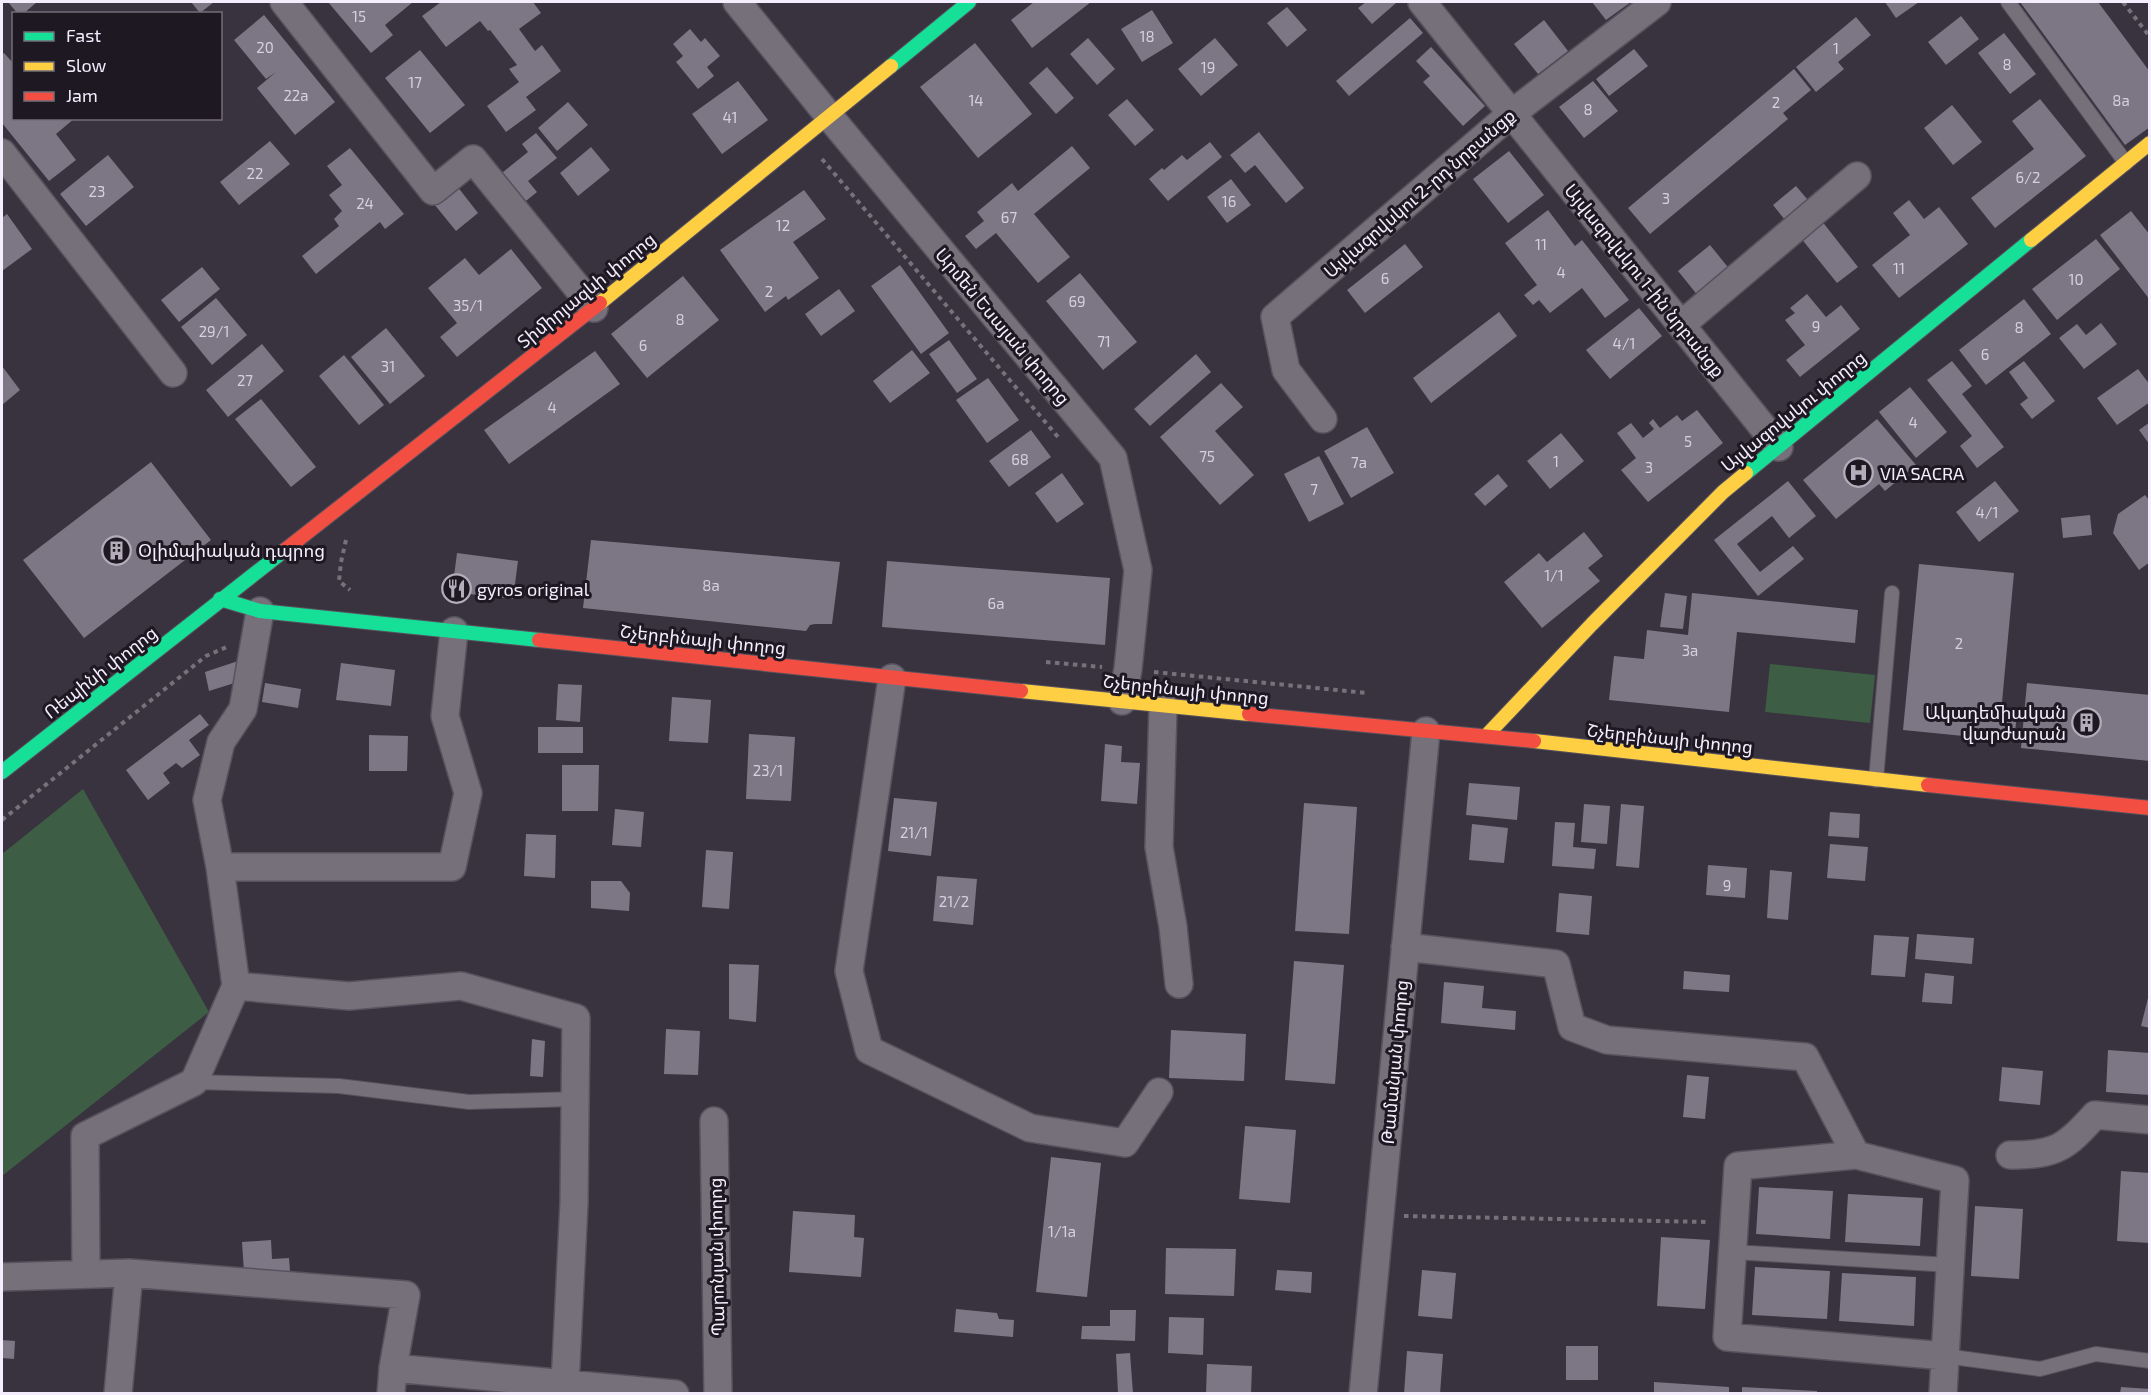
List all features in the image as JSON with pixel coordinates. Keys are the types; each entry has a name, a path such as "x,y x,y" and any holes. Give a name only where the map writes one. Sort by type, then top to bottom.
{"street":[{"path":"284,2 433,191 472,159 594,308"},
{"name":"Արմեն Եսայան փողոց","path":"737,2 1113,458 1138,570 1128,669 1122,701"},
{"name":"Տիմիրյազևի փողոց","path":"220,599 296,543 594,308 969,2"},
{"name":"Այվազովսկու 1-ին նրբանցք","path":"1422,2 1779,447"},
{"name":"Այվազովսկու 2-րդ նրբանցք","path":"1323,419 1286,370 1275,316 1511,114 1657,2"},
{"name":"Այվազովսկու փողոց","path":"1486,736 1592,624 1714,501 2150,143"},
{"path":"2,153 173,373"},
{"path":"1681,325 1857,176"},
{"name":"Շչերբինայի փողոց","path":"220,599 260,611 1163,706 1486,736 2150,808"},
{"name":"Ռեպինի փողոց","path":"2,772 220,599"},
{"path":"86,1274 85,1136 194,1082 236,986 220,867 207,800 221,742 243,709 260,611"},
{"path":"220,867 452,867 468,793 445,716 454,631"},
{"path":"892,678 849,971 869,1050 1030,1128 1125,1143 1159,1092"},
{"path":"1163,706 1159,847 1173,927 1179,984"},
{"name":"Թամանյան փողոց","path":"1363,1394 1426,730"},
{"path":"1406,947 1556,964 1572,1027 1607,1040 1805,1057 1856,1155"},
{"path":"236,986 349,996 461,986 576,1018 574,1203 565,1384"},
{"path":"2010,1155 2049,1153 2072,1140 2095,1115 2150,1120"},
{"name":"Պարոնյան փողոց","path":"714,1121 718,1394"},
{"path":"1943,1394 1955,1180 1856,1155 1738,1167 1727,1337 1945,1356"},
{"path":"118,1394 129,1273"},
{"path":"2,1277 129,1273 406,1296 392,1381 565,1384 675,1394"}],"lane":[{"path":"2008,2 2126,163"},
{"path":"1876,780 1892,593"},
{"path":"194,1082 339,1086 469,1102 575,1099"},
{"path":"1732,1252 1950,1265"},
{"path":"1945,1356 2040,1369 2096,1354 2150,1361"}],"path":[{"path":"2123,2 2150,37"},
{"path":"813,166 823,159 1063,442"},
{"path":"340,562 346,540 353,533"},
{"path":"2,820 206,656 228,646 254,642"},
{"path":"1380,1216 1734,1223"}],"green space":[{"path":"1770,664 1875,675 1870,723 1765,712"},
{"path":"83,789 209,1012 2,1176 2,854"}],"building":[{"path":"8,2 37,2 25,12 16,12"},
{"path":"191,2 214,2 201,12"},
{"path":"328,2 413,2 385,25 393,35 371,53"},
{"path":"441,2 533,2 541,13 519,29 535,51 542,45 561,71 526,97 536,110 506,132 487,106 519,82 509,69 517,65 490,30 488,31 480,21 446,47 422,16"},
{"path":"1034,2 1091,2 1032,48 1011,20"},
{"path":"1366,2 1396,3 1372,24 1358,8"},
{"path":"1592,2 1631,2 1606,20"},
{"path":"1885,2 1919,2 1896,18"},
{"path":"2020,2 2098,2 2150,72 2150,127 2125,145"},
{"path":"1287,7 1307,30 1287,47 1267,23"},
{"path":"1152,10 1173,43 1142,62 1121,29"},
{"path":"264,15 335,102 295,135 257,88 276,72 266,79 234,40"},
{"path":"1961,16 1979,39 1946,65 1928,42"},
{"path":"1856,17 1871,35 1838,62 1844,69 1816,92 1796,67"},
{"path":"1410,18 1423,33 1349,96 1336,81"},
{"path":"1544,20 1568,51 1538,74 1514,44"},
{"path":"690,29 701,42 705,38 720,56 707,67 714,76 698,89 676,62 683,56 673,44"},
{"path":"2004,33 2036,74 2010,94 1978,53"},
{"path":"1088,38 1115,69 1097,85 1070,54"},
{"path":"1215,38 1238,65 1201,96 1178,69"},
{"path":"975,43 1032,114 978,158 920,87"},
{"path":"1431,47 1485,106 1463,126 1423,82 1430,76 1416,61"},
{"path":"1634,49 1648,66 1609,96 1596,79"},
{"path":"420,50 465,105 430,133 385,78"},
{"path":"4,53 12,62 12,120 73,120 56,134 76,160 49,181 2,123 2,54"},
{"path":"1047,67 1074,98 1056,114 1029,83"},
{"path":"1794,69 1811,90 1783,113 1788,119 1650,234 1628,208"},
{"path":"738,81 768,120 722,154 692,114"},
{"path":"1593,81 1618,111 1584,138 1559,107"},
{"path":"1127,99 1154,130 1135,146 1108,115"},
{"path":"2040,99 2086,156 1995,228 1971,198 2034,149 2012,121"},
{"path":"568,102 588,125 557,151 538,128"},
{"path":"1952,105 1982,142 1953,165 1924,128"},
{"path":"1259,132 1304,188 1286,203 1255,165 1245,173 1230,155"},
{"path":"536,133 557,158 528,181 537,192 521,205 498,176 528,152 522,144"},
{"path":"270,141 290,164 239,205 220,182"},
{"path":"1210,142 1222,157 1168,201 1149,179 1182,155 1187,160"},
{"path":"1072,146 1090,168 1034,214 1070,257 1038,283 996,233 976,249 965,236 984,221 977,212 1012,183 1018,191"},
{"path":"591,147 610,170 578,196 560,173"},
{"path":"350,148 404,214 385,229 380,222 316,274 302,256 339,226 334,219 342,211 329,195 342,185 327,166"},
{"path":"1509,151 1544,195 1508,223 1473,179"},
{"path":"108,155 134,187 86,226 60,194"},
{"path":"1231,179 1251,205 1227,223 1207,197"},
{"path":"457,186 478,213 456,231 434,204"},
{"path":"1796,186 1813,206 1789,225 1773,205"},
{"path":"804,190 826,219 793,242 819,278 788,300 786,296 765,312 720,250"},
{"path":"1909,200 1924,219 1939,207 1968,244 1899,298 1872,265 1910,235 1893,213"},
{"path":"1548,210 1575,246 1582,240 1629,300 1605,318 1582,288 1550,313 1539,300 1533,305 1524,295 1537,285 1505,243"},
{"path":"2131,211 2150,235 2150,300 2100,235"},
{"path":"7,214 32,249 2,271 2,218"},
{"path":"1821,220 1858,267 1837,283 1800,237"},
{"path":"2096,239 2120,269 2057,320 2032,289"},
{"path":"1405,244 1423,267 1365,313 1347,290"},
{"path":"1710,245 1731,271 1699,297 1678,271"},
{"path":"511,249 542,288 457,357 440,337 457,323 428,288 465,258 479,275"},
{"path":"900,265 949,333 921,354 871,286"},
{"path":"202,267 220,289 179,322 161,300"},
{"path":"1080,273 1137,342 1103,370 1046,301"},
{"path":"683,276 719,320 647,378 611,334"},
{"path":"839,289 855,311 821,336 805,314"},
{"path":"1807,294 1826,317 1841,305 1860,329 1800,377 1786,360 1805,345 1785,320 1795,313 1790,308"},
{"path":"216,298 247,335 212,365 181,327"},
{"path":"2024,299 2051,334 1986,385 1959,350"},
{"path":"1639,308 1662,336 1610,379 1586,350"},
{"path":"1499,312 1517,336 1431,403 1413,378"},
{"path":"2101,323 2117,344 2084,369 2059,338 2077,324 2086,335"},
{"path":"386,328 425,376 390,404 351,357"},
{"path":"949,340 977,379 957,393 929,354"},
{"path":"262,344 284,371 228,417 206,390"},
{"path":"912,350 930,373 890,403 873,381"},
{"path":"595,351 620,384 509,464 484,430"},
{"path":"1196,354 1211,372 1150,426 1134,409"},
{"path":"344,355 384,405 359,425 319,376"},
{"path":"1952,361 1972,386 1962,394 2004,447 1977,468 1960,446 1972,436 1927,380"},
{"path":"2024,361 2055,401 2032,419 2020,404 2028,398 2009,372"},
{"path":"2,366 20,390 2,405"},
{"path":"2138,369 2150,385 2150,402 2117,425 2097,398"},
{"path":"988,378 1019,420 987,443 956,400"},
{"path":"1221,383 1243,407 1215,431 1254,475 1220,505 1160,437"},
{"path":"1910,387 1947,432 1916,458 1879,412"},
{"path":"261,399 316,467 291,487 235,419"},
{"path":"1697,410 1723,443 1648,502 1621,470 1636,458 1617,433 1631,423 1643,438 1654,429 1649,423 1653,419 1660,428 1677,415 1682,421"},
{"name":"VIA SACRA","path":"1877,419 1916,465 1885,491 1879,484 1836,519 1803,480"},
{"path":"2150,422 2150,445 2139,430"},
{"path":"1367,427 1394,473 1351,498 1324,451"},
{"path":"1031,430 1051,457 1009,487 989,461"},
{"path":"1561,433 1584,461 1550,489 1527,461"},
{"path":"1319,456 1344,504 1309,522 1284,474"},
{"name":"Օլիմպիական դպրոց","path":"151,462 211,540 84,638 23,560"},
{"path":"1062,473 1084,504 1057,523 1035,493"},
{"path":"1498,474 1508,486 1485,506 1474,494"},
{"path":"1788,481 1816,516 1789,538 1772,516 1737,544 1760,572 1793,546 1804,559 1758,596 1714,540"},
{"path":"1995,481 2019,511 1979,542 1956,512"},
{"path":"2145,495 2150,501 2150,562 2139,570 2113,533 2118,514"},
{"path":"2090,515 2092,535 2063,538 2061,518"},
{"path":"1584,532 1603,556 1588,568 1600,581 1542,628 1504,582 1539,553 1547,562"},
{"path":"591,540 840,562 832,624 810,625 806,631 583,608"},
{"path":"457,553 518,561 513,599 452,592"},
{"path":"887,561 1110,578 1105,645 882,627"},
{"path":"1919,564 2014,573 2001,713 2017,714 2014,741 1903,730"},
{"path":"1665,593 1687,596 1683,629 1660,627"},
{"path":"1692,593 1858,610 1855,643 1737,632 1729,712 1609,700 1614,656 1644,659 1647,630 1688,635"},
{"path":"241,660 241,681 209,691 205,672"},
{"path":"341,663 395,670 391,706 336,700"},
{"path":"265,683 301,689 298,708 262,702"},
{"name":"Ակադեմիական վարժարան","path":"2027,683 2150,695 2150,761 2021,748"},
{"path":"558,684 582,685 580,722 556,720"},
{"path":"672,697 711,700 708,743 669,741"},
{"path":"200,714 209,725 189,740 200,755 182,768 176,763 163,773 170,783 148,800 126,770"},
{"path":"538,727 583,727 583,753 538,753"},
{"path":"749,734 795,737 791,801 746,799"},
{"path":"369,735 408,736 407,771 369,771"},
{"path":"1105,744 1122,746 1121,762 1140,763 1137,804 1101,801"},
{"path":"562,765 599,765 598,811 562,811"},
{"path":"1469,783 1520,787 1517,820 1466,815"},
{"path":"894,798 937,802 931,856 888,851"},
{"path":"1304,803 1357,807 1349,934 1295,931"},
{"path":"1584,804 1610,806 1607,844 1581,842"},
{"path":"1621,804 1644,806 1639,868 1616,866"},
{"path":"615,809 644,812 641,847 612,845"},
{"path":"1830,812 1860,814 1859,838 1828,836"},
{"path":"1555,822 1575,823 1573,847 1596,849 1594,869 1552,866"},
{"path":"1472,824 1508,828 1504,863 1469,860"},
{"path":"526,834 556,835 555,878 524,876"},
{"path":"1830,844 1868,847 1865,881 1827,878"},
{"path":"706,850 733,852 729,909 702,907"},
{"path":"1708,865 1747,868 1745,898 1706,895"},
{"path":"1770,870 1792,872 1788,920 1767,918"},
{"path":"937,876 977,879 973,925 933,921"},
{"path":"591,881 621,881 630,893 629,911 591,908"},
{"path":"1559,893 1592,896 1589,935 1556,932"},
{"path":"1917,934 1974,938 1972,964 1915,959"},
{"path":"1874,935 1909,937 1905,977 1871,975"},
{"path":"1294,961 1344,965 1335,1084 1285,1080"},
{"path":"729,964 759,965 756,1022 729,1019"},
{"path":"1684,971 1730,975 1729,992 1683,989"},
{"path":"1925,973 1954,976 1952,1004 1922,1002"},
{"path":"1444,982 1484,986 1482,1008 1516,1011 1515,1030 1441,1023"},
{"path":"2150,995 2150,1028 2141,1026"},
{"path":"666,1029 700,1031 698,1075 664,1074"},
{"path":"1171,1030 1246,1034 1244,1081 1169,1078"},
{"path":"532,1039 545,1041 543,1077 530,1076"},
{"path":"2108,1050 2150,1053 2150,1095 2106,1092"},
{"path":"2002,1067 2043,1071 2040,1105 1999,1101"},
{"path":"1687,1075 1709,1077 1705,1119 1683,1117"},
{"path":"1245,1126 1296,1130 1290,1203 1239,1199"},
{"path":"1051,1157 1101,1163 1087,1297 1036,1292"},
{"path":"2121,1171 2150,1173 2150,1243 2117,1241"},
{"path":"1759,1187 1833,1191 1830,1239 1756,1234"},
{"path":"1848,1194 1923,1198 1920,1246 1845,1242"},
{"path":"1975,1206 2023,1209 2019,1279 1971,1276"},
{"path":"793,1211 855,1215 854,1237 864,1238 861,1277 789,1272"},
{"path":"1661,1237 1710,1240 1705,1309 1657,1306"},
{"path":"271,1240 272,1259 289,1258 290,1271 244,1272 242,1242"},
{"path":"1166,1248 1236,1249 1234,1296 1165,1294"},
{"path":"1755,1267 1830,1271 1827,1319 1752,1315"},
{"path":"1277,1270 1312,1272 1311,1293 1275,1290"},
{"path":"1422,1270 1456,1273 1452,1319 1418,1316"},
{"path":"1842,1273 1916,1277 1914,1326 1839,1321"},
{"path":"956,1309 997,1313 999,1319 1014,1320 1013,1337 954,1332"},
{"path":"1110,1310 1136,1310 1135,1341 1081,1339 1082,1326 1110,1326"},
{"path":"1169,1317 1204,1318 1203,1355 1168,1353"},
{"path":"2,1340 15,1341 14,1359 2,1358"},
{"path":"1566,1346 1598,1346 1598,1380 1566,1380"},
{"path":"1407,1351 1443,1354 1440,1394 1404,1394"},
{"path":"1130,1353 1133,1393 1118,1393 1116,1354"},
{"path":"1207,1364 1252,1366 1251,1394 1206,1394"},
{"path":"1654,1382 1729,1387 1729,1394 1654,1394"},
{"path":"1742,1387 1817,1391 1817,1394 1742,1394"},
{"path":"2121,1387 2150,1389 2150,1394 2120,1394"}],"traffic: fast":[{"path":"891,66 969,2"},
{"path":"1746,473 2031,240"},
{"path":"2,772 285,550"},
{"path":"220,599 260,611 539,640"}],"traffic: slow":[{"path":"600,303 891,66"},
{"path":"2031,240 2150,143"},
{"path":"1486,736 1592,624 1723,492 1746,473"},
{"path":"1021,691 1249,714"},
{"path":"1534,741 1928,785"}],"traffic: jam":[{"path":"285,550 600,303"},
{"path":"539,640 1021,691"},
{"path":"1249,714 1534,741"},
{"path":"1928,785 2150,808"}],"place":[{"name":"VIA SACRA","path":"1859,473"},
{"name":"Օլիմպիական դպրոց","path":"117,550"},
{"name":"gyros original","path":"456,589"},
{"name":"Ակադեմիական վարժարան","path":"2087,722"}]}
